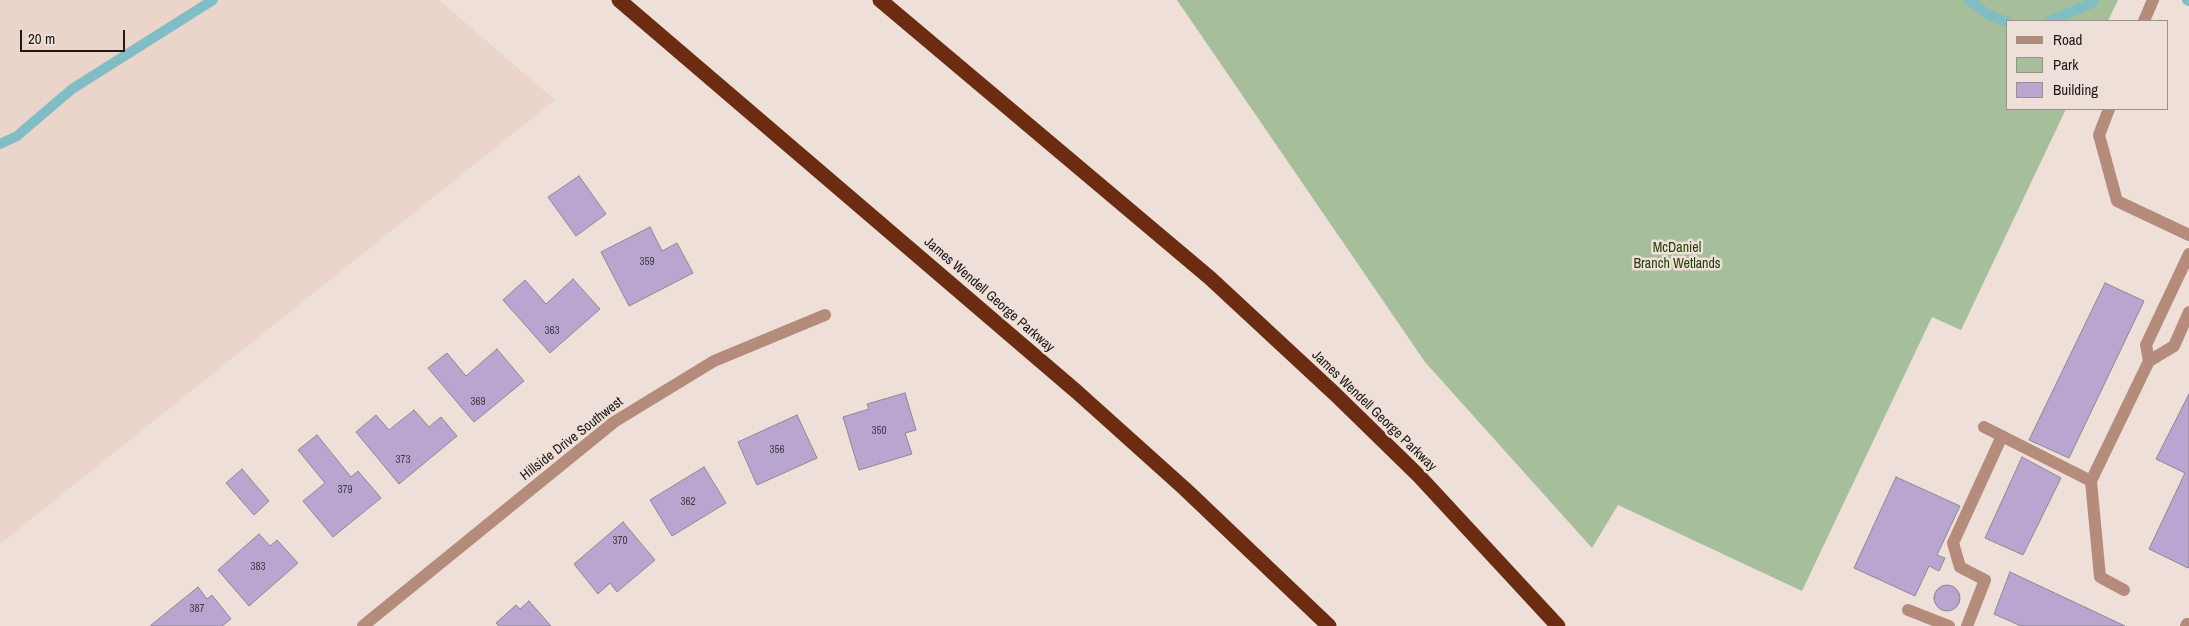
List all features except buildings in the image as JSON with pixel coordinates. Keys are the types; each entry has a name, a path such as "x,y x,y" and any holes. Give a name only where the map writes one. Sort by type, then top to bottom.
{"highway":[{"name":"James Wendell George Parkway","path":"619,0 1077,392 1185,489 1329,626"},
{"name":"James Wendell George Parkway","path":"880,0 1210,278 1335,394 1419,476 1558,626"}],"street":[{"path":"2144,20 2153,0"},
{"path":"2109,110 2099,135 2117,201 2189,235"},
{"path":"2149,361 2146,345 2189,254"},
{"path":"2124,590 2100,577 2091,481 2149,361 2174,346 2189,312"},
{"name":"Hillside Drive Southwest","path":"363,626 614,422 714,361 824,314"},
{"path":"1984,427 2091,481"},
{"path":"1967,626 1985,580 1960,566 1954,543 2002,436"},
{"path":"1908,610 1948,626"}],"shaded area":[{"path":"0,0 439,0 555,100 0,544"}],"green space":[{"name":"McDaniel Branch Wetlands","path":"1177,0 2118,0 2108,20 2006,20 2006,110 2066,110 1961,330 1932,317 1802,591 1618,505 1592,548 1425,362"}],"waterway":[{"path":"0,144 17,136 72,89 213,0"},
{"path":"1969,0 1987,14 2006,21"},
{"path":"2051,20 2090,4 2094,0"}]}
